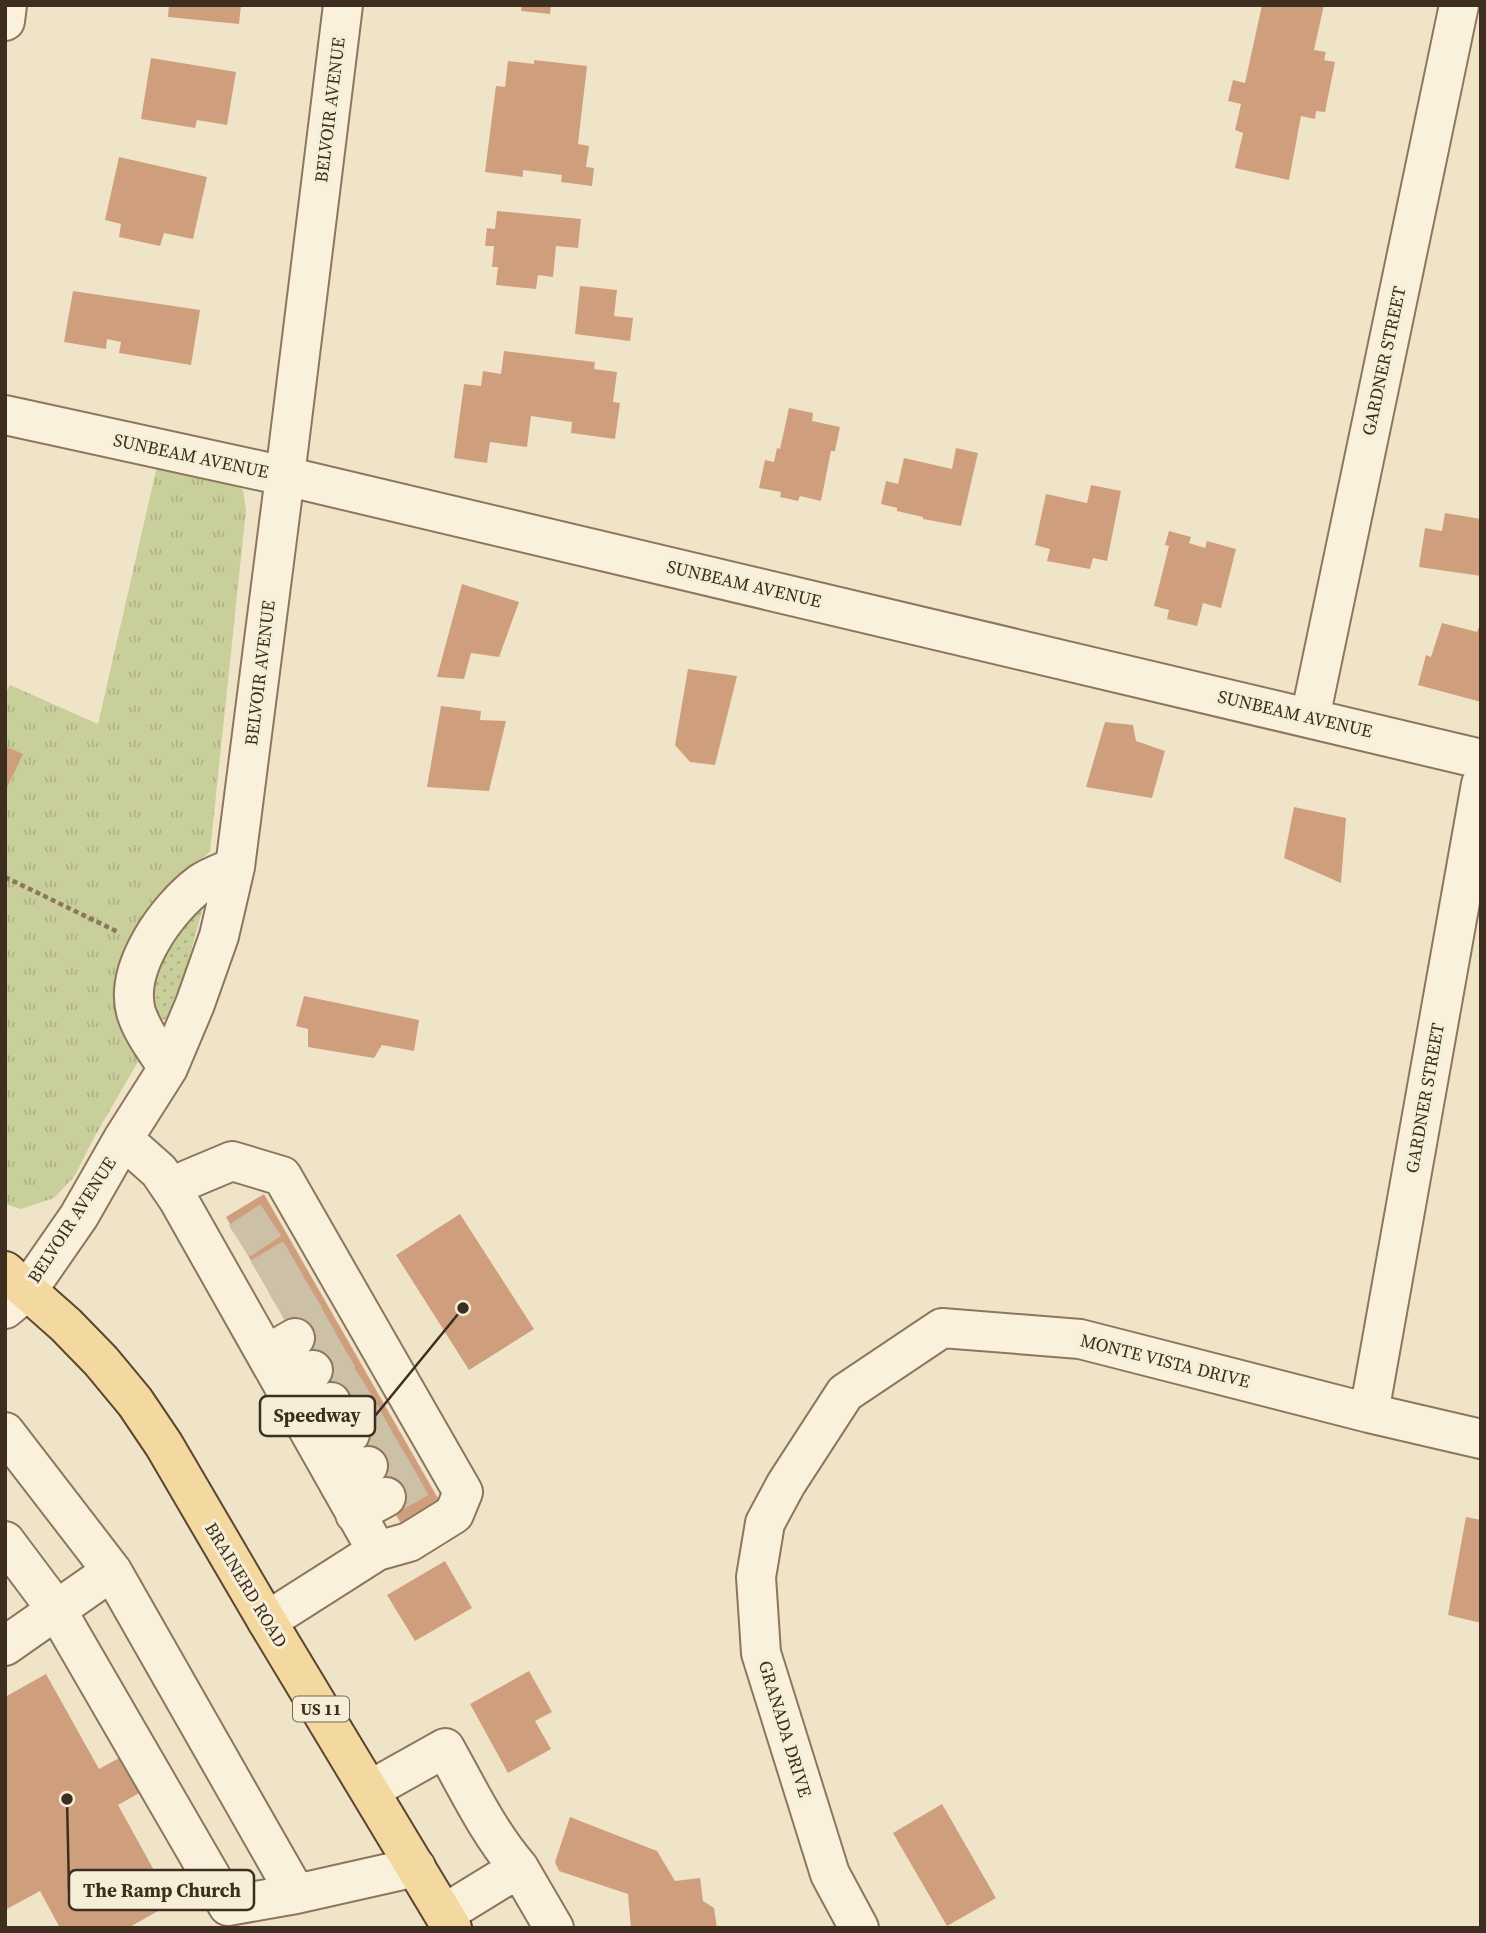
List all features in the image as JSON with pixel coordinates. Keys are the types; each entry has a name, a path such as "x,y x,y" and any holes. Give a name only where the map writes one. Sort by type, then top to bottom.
{"main road":[{"name":"BRAINERD ROAD","path":"12,1290 83,1343 135,1402 164,1446 448,1921"}],"street":[{"path":"5,21 7,5"},
{"name":"BELVOIR AVENUE","path":"12,1290 79,1216 123,1139 168,1069 219,936 235,867 343,5"},
{"name":"GARDNER STREET","path":"1310,718 1459,5"},
{"name":"SUNBEAM AVENUE","path":"5,415 285,476 1481,759"},
{"name":"GARDNER STREET","path":"1369,1413 1481,784"},
{"path":"168,1069 136,1013 135,984 155,932 182,898 204,881 235,867"},
{"path":"123,1139 159,1171 225,1250 353,1475 377,1551"},
{"path":"170,1187 232,1161 282,1176 288,1211 436,1470 463,1492 454,1514 409,1542 377,1551 267,1621"},
{"name":"MONTE VISTA DRIVE","path":"786,1484 845,1392 942,1328 1080,1339 1481,1439"},
{"path":"5,1432 112,1571 296,1894"},
{"name":"GRANADA DRIVE","path":"786,1484 765,1523 756,1577 761,1653 830,1874 859,1928"},
{"path":"5,1541 56,1609 228,1906 416,1867"},
{"path":"5,1646 112,1571"},
{"path":"370,1790 445,1748 492,1833 519,1868 554,1928"},
{"path":"448,1921 519,1868"}],"path":[{"path":"5,877 148,946"}],"green space":[{"path":"157,466 217,473 243,490 246,510 210,852 178,878 117,999 139,1060 74,1177 54,1198 21,1209 5,1204 5,792 22,754 5,746 5,694 10,685 98,724"},
{"path":"206,896 178,998 166,1019 154,1022 148,985 161,952"}],"building":[{"path":"169,5 241,5 239,24 168,17"},
{"path":"522,5 551,5 550,14 521,11"},
{"path":"1262,5 1324,5 1314,50 1326,52 1324,60 1335,62 1325,112 1316,111 1315,119 1301,116 1289,180 1235,168 1243,133 1235,130 1241,104 1228,101 1233,80 1245,83"},
{"path":"151,58 236,72 227,125 197,120 195,128 141,119"},
{"path":"534,60 587,66 578,144 589,146 586,167 594,168 592,186 561,182 562,175 523,170 523,177 485,172 496,86 505,87 508,61 534,64"},
{"path":"119,157 207,177 193,239 164,233 160,246 119,237 121,224 105,220"},
{"path":"497,211 581,219 578,248 556,246 553,277 538,275 536,289 496,285 498,267 492,267 494,246 485,246 487,228 495,229"},
{"path":"580,286 617,290 614,316 633,318 630,341 575,334"},
{"path":"73,291 200,310 191,365 119,353 121,342 107,339 106,349 64,342"},
{"path":"504,351 595,362 594,369 617,372 613,402 620,403 615,439 571,433 572,422 531,416 527,447 490,442 487,463 454,458 464,384 481,386 483,371 501,374"},
{"path":"789,408 813,413 812,421 840,427 835,451 831,451 821,501 800,496 798,501 780,497 781,492 759,488 765,460 774,462 777,448 780,449"},
{"path":"956,448 978,453 961,526 923,519 881,504 886,481 898,484 904,458 952,469"},
{"path":"1091,485 1121,491 1107,561 1093,558 1090,569 1047,561 1050,549 1035,545 1046,494 1087,503"},
{"path":"1445,513 1481,519 1481,576 1419,567 1425,528 1442,531"},
{"path":"1169,531 1191,537 1189,543 1205,548 1207,541 1236,549 1221,608 1203,603 1197,626 1167,619 1169,610 1154,606 1169,546 1165,545"},
{"path":"462,584 519,602 499,657 471,653 464,679 437,677"},
{"path":"1481,622 1481,702 1418,685 1426,655 1431,657 1442,623 1477,632"},
{"path":"688,669 737,676 715,765 690,762 675,745"},
{"path":"441,706 481,711 480,720 506,721 489,791 427,787"},
{"path":"1105,722 1133,725 1136,741 1165,751 1152,798 1086,787"},
{"path":"5,746 23,754 5,792"},
{"path":"1294,807 1346,818 1341,883 1284,858"},
{"path":"304,996 419,1020 414,1051 382,1045 374,1058 308,1047 308,1029 296,1026"},
{"path":"264,1194 447,1514 408,1536 226,1217"},
{"path":"460,1214 534,1329 469,1370 396,1255"},
{"path":"1466,1517 1481,1520 1481,1623 1448,1615"},
{"path":"445,1561 472,1608 415,1641 387,1595"},
{"path":"529,1671 552,1712 535,1721 551,1749 508,1773 470,1704"},
{"path":"46,1674 99,1769 121,1757 141,1792 118,1805 172,1903 128,1928 60,1928 40,1891 5,1910 5,1697"},
{"path":"942,1804 996,1898 947,1926 893,1833"},
{"path":"570,1817 657,1851 675,1881 700,1878 703,1901 714,1908 717,1928 631,1928 628,1894 559,1871 555,1862"}],"tunnel":[{"path":"239,1241 277,1216"},
{"path":"260,1277 299,1254"},
{"path":"279,1310 317,1287"},
{"path":"295,1338 334,1316"},
{"path":"313,1370 352,1347"},
{"path":"331,1402 369,1378"},
{"path":"350,1434 389,1412"},
{"path":"368,1466 406,1443"},
{"path":"386,1497 425,1475"}],"place":[{"name":"Speedway","path":"463,1308"},
{"name":"The Ramp Church","path":"67,1799"}]}
